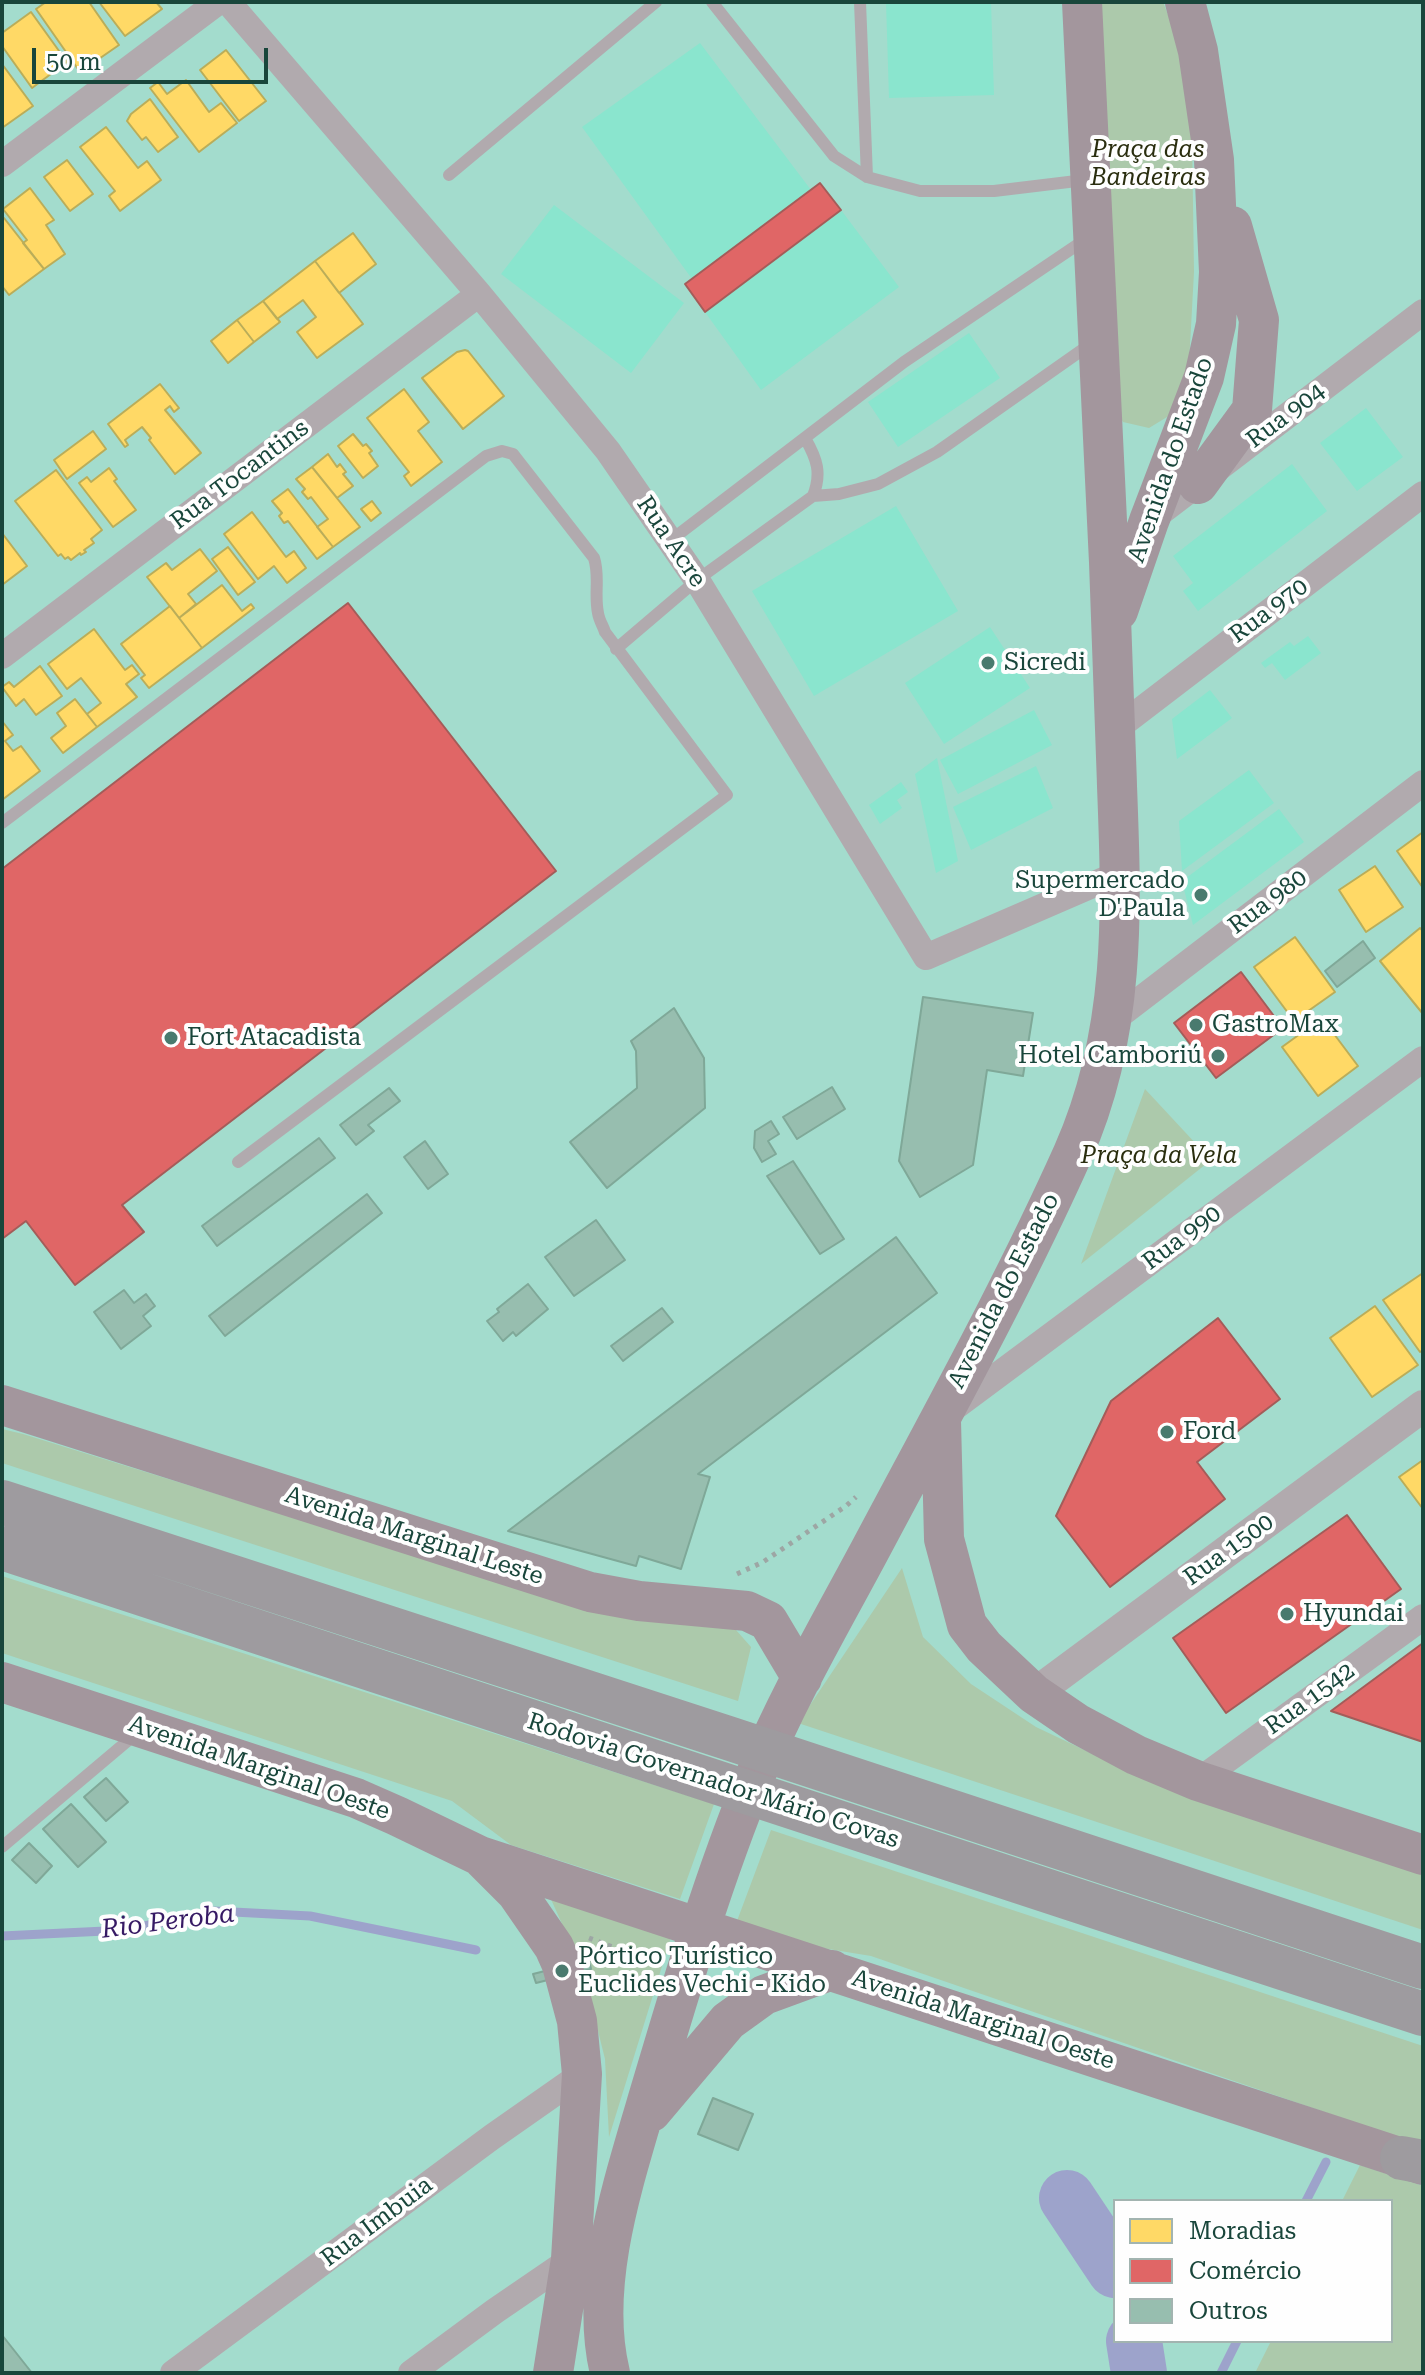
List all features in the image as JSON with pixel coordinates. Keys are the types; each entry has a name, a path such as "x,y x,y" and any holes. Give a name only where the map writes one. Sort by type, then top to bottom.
{"highway":[{"name":"Rodovia Governador Mário Covas","path":"2,1502 736,1765 791,1807 1423,2014"},
{"name":"Rodovia Governador Mário Covas","path":"2,1548 736,1765 800,1762 1423,1967"}],"main road":[{"name":"Avenida do Estado","path":"610,2373 605,2350 604,2295 613,2228 677,1998 701,1927 736,1765 802,1678 941,1417 1073,1153 1092,1106 1112,1021 1120,943 1116,729 1082,2"},
{"name":"Avenida do Estado","path":"1112,630 1149,521 1204,377 1216,324 1219,272 1214,160 1198,51 1185,2"},
{"path":"1198,484 1252,410 1259,320 1214,160"},
{"name":"Avenida Marginal Leste","path":"2,1405 590,1592 639,1601 747,1611 768,1621 802,1678"},
{"path":"941,1417 944,1539 967,1625 984,1647 1034,1694 1078,1724 1136,1755 1198,1781 1423,1855"},
{"name":"Avenida Marginal Oeste","path":"2,1682 356,1798 480,1856 1416,2161"},
{"path":"480,1856 516,1892 558,1956 577,2021 582,2074 571,2259 553,2373"},
{"path":"641,2125 728,2021 764,1995 832,1970"}],"street":[{"path":"2,164 218,2"},
{"name":"Rua Acre","path":"228,2 479,294 608,451 697,580 926,957 1120,873"},
{"name":"Rua Tocantins","path":"2,656 479,294"},
{"name":"Rua 904","path":"1149,521 1423,312"},
{"name":"Rua 970","path":"1116,729 1423,494"},
{"name":"Rua 980","path":"1112,1021 1423,783"},
{"name":"Rua 990","path":"941,1417 1423,1059"},
{"name":"Rua 1500","path":"1034,1694 1423,1406"},
{"name":"Rua 1542","path":"1198,1781 1423,1617"},
{"name":"Rua Imbuia","path":"173,2373 582,2074"},
{"path":"411,2373 571,2259"}],"lane":[{"path":"449,175 656,2"},
{"path":"712,2 834,156 867,177 920,191 994,191 1090,179"},
{"path":"860,2 867,177"},
{"path":"671,540 904,362 1093,235"},
{"path":"813,496 839,494 878,484 937,452 1098,339"},
{"path":"616,649 697,580 813,496 819,471 805,438"},
{"path":"2,823 486,456 502,451 513,454 594,558 598,571 598,614 605,632 727,795 238,1162"},
{"path":"2,1847 143,1728"}],"path":[{"path":"726,1580 763,1562 856,1496"},
{"path":"586,1937 665,1967"}],"shaded area":[{"path":"886,2 991,2 994,95 889,98"},
{"path":"700,43 811,190 692,279 582,127"},
{"path":"554,205 684,303 631,373 501,274"},
{"path":"841,210 899,287 761,390 705,312"},
{"path":"969,333 1000,378 898,447 868,402"},
{"path":"1366,408 1403,457 1357,491 1320,443"},
{"path":"1292,464 1327,511 1198,611 1183,591 1193,583 1173,556"},
{"path":"896,506 958,611 814,696 752,591"},
{"path":"990,627 1030,688 944,744 905,683"},
{"path":"1308,636 1321,653 1285,680 1272,663 1265,668 1261,663 1290,642 1294,646"},
{"path":"1210,690 1232,718 1177,759 1172,719"},
{"path":"1034,710 1052,745 958,794 940,760"},
{"path":"937,758 958,861 936,873 915,774"},
{"path":"1036,766 1053,808 971,850 953,807"},
{"path":"1249,770 1274,803 1182,871 1179,821"},
{"path":"901,782 908,792 897,800 902,808 880,824 869,805"},
{"path":"1279,809 1304,842 1193,925 1182,881"}],"green space":[{"name":"Praça das Bandeiras","path":"1099,2 1163,2 1179,43 1192,137 1194,272 1189,364 1172,414 1149,428 1123,422 1112,404"},
{"name":"Praça da Vela","path":"1145,1089 1211,1160 1081,1264"},
{"path":"2,1429 585,1608 729,1622 751,1647 738,1701 2,1463"},
{"path":"902,1568 923,1637 971,1684 1036,1727 1156,1784 1423,1874 1423,1930 798,1723"},
{"path":"2,1576 714,1804 680,1899 511,1845 452,1801 2,1653"},
{"path":"771,1830 1423,2046 1423,2146 871,1956 810,1946 728,1945"},
{"path":"550,1897 672,1934 609,2137 605,2059 583,1971"},
{"path":"1360,2165 1423,2186 1423,2373 1255,2373 1270,2343 1393,2343 1393,2199 1343,2199"}],"building: Moradias":[{"path":"46,2 89,2 119,45 80,72 36,9"},
{"path":"99,2 156,2 162,9 125,36"},
{"path":"31,12 67,62 32,88 2,46 2,33"},
{"path":"226,50 266,101 239,121 200,70"},
{"path":"2,64 33,106 2,128"},
{"path":"186,80 209,112 221,103 237,123 199,152 150,88 158,82 167,94"},
{"path":"150,99 178,137 158,152 146,137 142,140 127,121"},
{"path":"106,127 138,168 147,161 161,180 120,211 109,196 115,191 80,147"},
{"path":"67,160 93,194 70,211 44,177"},
{"path":"30,188 54,220 46,225 65,254 44,269 23,243 27,240 3,209"},
{"path":"4,218 44,269 9,295 2,286"},
{"path":"353,233 376,264 339,293 315,261"},
{"path":"315,261 363,324 317,358 297,332 316,317 303,300 277,319 263,301"},
{"path":"263,301 280,322 254,342 237,320"},
{"path":"237,320 254,342 228,363 211,341"},
{"path":"465,350 504,396 463,429 422,378 457,352"},
{"path":"160,384 179,408 174,412 170,406 165,410 201,453 175,474 142,427 125,440 128,445 125,447 108,424"},
{"path":"404,389 429,422 418,431 442,462 411,486 404,476 409,472 367,418"},
{"path":"93,431 106,449 67,479 54,460"},
{"path":"353,434 372,451 369,453 378,466 363,478 338,446"},
{"path":"328,454 337,467 340,464 346,472 343,474 353,486 337,498 312,467"},
{"path":"312,467 360,527 333,547 317,527 328,519 311,497 308,499 302,492 305,489 296,479"},
{"path":"109,468 117,479 114,481 136,510 113,527 79,483 87,477 91,482"},
{"path":"56,470 102,530 91,539 94,543 84,550 86,552 71,560 61,554 58,556 15,501"},
{"path":"288,489 333,547 317,559 288,521 284,523 279,516 282,513 272,501"},
{"path":"372,501 381,513 371,521 361,509"},
{"path":"252,512 286,557 294,551 306,568 287,583 274,566 258,579 224,534"},
{"path":"2,533 27,566 2,585"},
{"path":"228,547 255,582 238,595 212,559"},
{"path":"200,549 217,571 188,594 196,604 179,618 147,577 166,563 172,570"},
{"path":"222,585 242,611 251,604 254,608 202,648 179,618"},
{"path":"170,606 202,648 149,688 141,678 145,675 121,644"},
{"path":"94,629 125,670 132,665 139,674 126,684 137,697 97,727 87,714 101,703 81,678 67,689 48,664"},
{"path":"40,666 62,696 36,715 24,699 16,706 2,687 9,682 14,687"},
{"path":"75,699 97,727 63,753 51,738 66,726 57,713"},
{"path":"2,721 13,735 5,741 13,751 21,746 40,771 2,800"},
{"path":"1423,832 1423,888 1397,851"},
{"path":"1375,866 1403,907 1366,932 1339,890"},
{"path":"1420,928 1423,931 1423,1014 1380,961"},
{"path":"1295,937 1335,992 1294,1021 1254,967"},
{"path":"1322,1018 1358,1066 1318,1096 1282,1047"},
{"path":"1423,1273 1423,1350 1420,1352 1383,1300"},
{"path":"1375,1306 1418,1365 1372,1397 1330,1338"},
{"path":"1423,1460 1423,1509 1399,1477"}],"building: Comércio":[{"path":"820,183 841,210 705,312 685,284"},
{"name":"Fort Atacadista","path":"348,603 556,871 122,1205 144,1232 75,1285 26,1221 2,1239 2,869"},
{"path":"1241,972 1283,1028 1216,1078 1174,1023"},
{"name":"Ford","path":"1218,1318 1280,1399 1197,1462 1225,1499 1110,1587 1056,1516 1111,1401"},
{"name":"Hyundai","path":"1347,1515 1401,1589 1226,1713 1173,1638"},
{"path":"1423,1643 1423,1742 1331,1711"}],"building: Outros":[{"path":"1363,941 1375,958 1337,987 1325,971"},
{"path":"923,997 1033,1013 1023,1076 987,1070 973,1165 920,1197 899,1161"},
{"path":"674,1008 704,1058 705,1108 607,1188 570,1142 637,1088 636,1051 631,1041"},
{"path":"832,1087 845,1109 797,1139 783,1117"},
{"path":"389,1088 400,1101 368,1125 374,1131 356,1145 340,1125"},
{"path":"771,1121 779,1134 768,1141 776,1154 762,1162 754,1148 755,1131"},
{"path":"319,1138 335,1158 217,1246 202,1226"},
{"path":"425,1141 448,1174 428,1189 404,1157"},
{"path":"793,1161 844,1239 820,1254 767,1176"},
{"path":"367,1194 382,1213 225,1336 209,1316"},
{"path":"596,1220 625,1260 574,1296 545,1257"},
{"path":"896,1237 937,1293 698,1474 710,1477 681,1569 639,1556 636,1566 508,1531"},
{"path":"528,1284 548,1309 516,1336 513,1332 503,1341 487,1321"},
{"path":"124,1290 134,1303 146,1294 155,1306 143,1316 151,1326 121,1349 94,1312"},
{"path":"662,1308 673,1322 623,1361 611,1346"},
{"path":"106,1778 128,1802 106,1821 84,1797"},
{"path":"71,1804 106,1842 78,1867 43,1829"},
{"path":"29,1843 52,1866 36,1883 12,1860"},
{"name":"Pórtico Turístico Euclides Vechi - Kido","path":"589,1960 591,1969 536,1983 533,1974"},
{"path":"713,2098 753,2114 738,2150 698,2134"},
{"path":"2,2335 32,2373 2,2373"}],"waterway":[{"name":"Rio Peroba","path":"2,1936 126,1930 214,1911 310,1916 476,1950"},
{"path":"1307,2199 1326,2162"},
{"name":"Rio Peroba","path":"1067,2198 1113,2267"},
{"name":"Rio Peroba","path":"1134,2343 1139,2373"},
{"path":"1221,2373 1236,2343"}],"place":[{"name":"Sicredi","path":"988,663"},
{"name":"Supermercado D'Paula","path":"1201,895"},
{"name":"GastroMax","path":"1196,1025"},
{"name":"Fort Atacadista","path":"171,1038"},
{"name":"Hotel Camboriú","path":"1218,1056"},
{"name":"Ford","path":"1167,1432"},
{"name":"Hyundai","path":"1287,1614"},
{"name":"Pórtico Turístico Euclides Vechi - Kido","path":"562,1971"}]}
